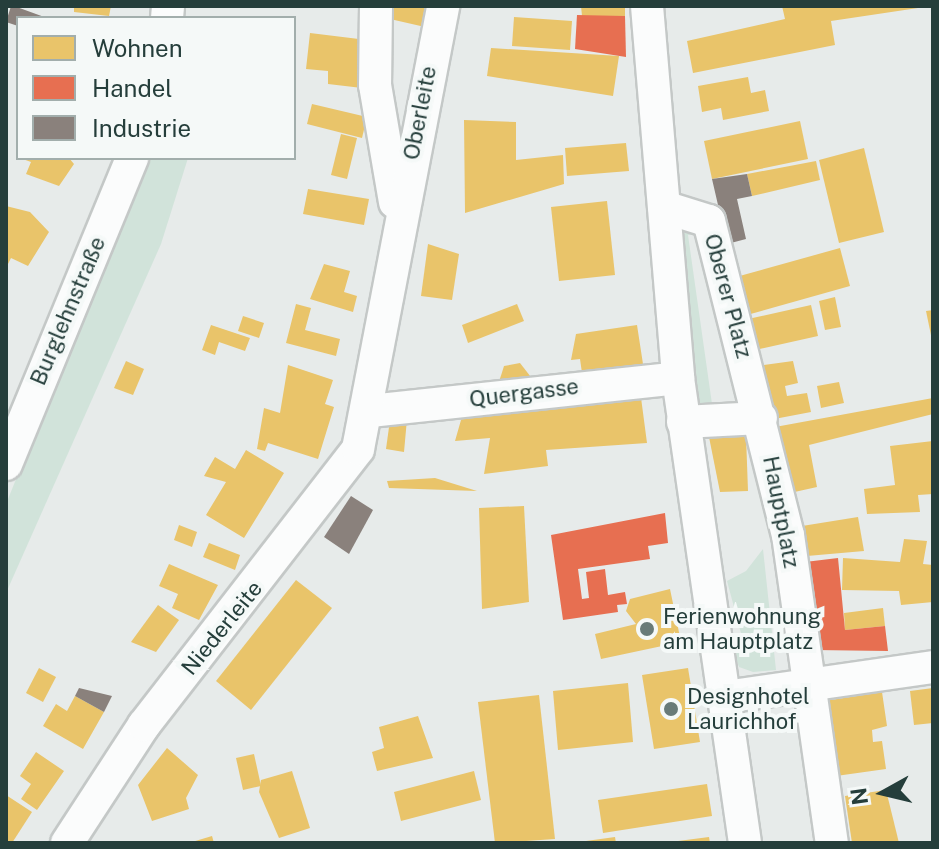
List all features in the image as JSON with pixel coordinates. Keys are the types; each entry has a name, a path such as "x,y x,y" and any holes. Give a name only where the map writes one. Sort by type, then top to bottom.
{"street":[{"name":"Oberleite","path":"376,6 375,85 398,221"},
{"name":"Oberleite","path":"370,411 398,221 443,6"},
{"name":"Oberer Platz","path":"647,6 678,378"},
{"name":"Burglehnstraße","path":"6,464 131,160"},
{"name":"Oberer Platz","path":"664,207 709,221 761,418"},
{"name":"Quergasse","path":"370,411 678,378"},
{"path":"678,378 745,843"},
{"name":"Niederleite","path":"67,843 144,725 336,485 370,411"},
{"path":"683,422 761,418"},
{"name":"Hauptplatz","path":"761,418 788,535 832,843"},
{"path":"725,697 933,667"}],"green space":[{"path":"145,160 187,160 161,244 6,593 6,504"},
{"path":"678,221 701,233 688,235 713,411 693,413"},
{"path":"763,549 776,670 753,672 739,667 733,651 732,639 742,637 727,581 746,571"}],"building: Wohnen":[{"path":"74,6 111,6 109,16 74,12"},
{"path":"393,6 430,6 425,27 390,19"},
{"path":"581,6 625,6 625,16 582,16"},
{"path":"782,6 918,8 831,21 835,45 693,73 687,41 785,19"},
{"path":"514,17 572,21 570,50 512,46"},
{"path":"310,33 367,40 362,88 328,84 328,71 306,69"},
{"path":"491,48 619,56 613,96 487,76"},
{"path":"748,77 751,93 765,90 769,111 723,120 721,108 702,112 698,86"},
{"path":"312,104 367,117 362,138 307,124"},
{"path":"464,120 516,122 516,160 563,155 564,184 465,213"},
{"path":"800,121 808,159 712,179 704,141"},
{"path":"341,134 357,138 347,179 331,175"},
{"path":"626,143 629,171 567,176 565,148"},
{"path":"864,148 884,232 839,243 819,160"},
{"path":"26,160 71,160 74,164 59,186 26,174 31,162"},
{"path":"816,161 820,180 752,196 747,174"},
{"path":"308,189 369,199 364,225 303,214"},
{"path":"607,201 615,275 559,281 551,207"},
{"path":"6,206 30,212 49,232 28,266 11,258 6,268"},
{"path":"428,244 459,254 452,300 421,296"},
{"path":"840,248 850,286 747,315 736,277"},
{"path":"324,264 350,271 344,292 357,296 353,312 310,299"},
{"path":"835,297 841,327 825,330 819,301"},
{"path":"296,304 311,308 305,330 340,339 336,356 286,343"},
{"path":"517,304 524,321 468,343 462,325"},
{"path":"811,305 818,336 755,350 748,319"},
{"path":"933,310 933,340 932,340 926,311"},
{"path":"243,316 264,323 259,338 238,331"},
{"path":"211,325 250,338 245,351 219,342 215,355 202,350"},
{"path":"637,325 643,364 582,373 580,359 571,360 576,334"},
{"path":"126,361 144,369 133,395 114,388"},
{"path":"793,361 798,383 785,386 787,396 807,393 811,412 769,420 757,366"},
{"path":"520,363 534,381 498,385 504,366"},
{"path":"288,365 333,380 325,404 334,407 318,459 268,443 265,451 257,449 264,408 280,413"},
{"path":"839,382 844,403 821,408 817,386"},
{"path":"640,390 647,443 546,450 548,466 484,474 490,438 455,441 463,413"},
{"path":"933,398 933,414 809,445 817,487 790,493 775,427"},
{"path":"407,419 404,452 386,449 390,420"},
{"path":"746,436 748,491 720,492 709,437"},
{"path":"933,441 933,494 918,495 920,512 867,514 864,489 895,485 890,446"},
{"path":"246,450 284,473 244,538 206,515 226,482 204,476 215,457 235,469"},
{"path":"435,478 477,491 389,488 387,481"},
{"path":"524,506 529,602 482,609 479,508"},
{"path":"858,517 864,551 807,556 802,526"},
{"path":"179,525 197,532 192,547 174,540"},
{"path":"904,539 927,541 923,564 933,565 933,602 901,605 899,591 842,590 843,558 900,562"},
{"path":"209,543 240,555 235,570 203,557"},
{"path":"169,564 218,585 199,620 172,608 178,594 159,586"},
{"path":"296,580 332,608 251,710 216,681"},
{"name":"Ferienwohnung am Hauptplatz","path":"670,589 681,642 601,659 595,634 636,624 626,611 630,599"},
{"path":"158,605 179,620 156,652 131,642"},
{"path":"883,608 885,626 845,630 844,613"},
{"path":"39,668 56,677 43,702 26,693"},
{"name":"Designhotel Laurichhof","path":"688,668 700,742 654,749 642,675"},
{"path":"628,683 633,742 558,750 553,691"},
{"path":"933,688 933,723 914,725 910,691"},
{"path":"882,692 887,726 872,730 873,742 882,741 886,769 836,776 824,701"},
{"path":"539,695 555,839 495,843 478,702"},
{"path":"75,696 104,712 83,749 43,726 56,704 67,711"},
{"path":"418,716 433,758 377,771 372,752 384,748 379,727"},
{"path":"167,748 198,775 186,798 189,809 152,821 138,785"},
{"path":"36,752 64,771 37,810 21,799 31,784 20,776"},
{"path":"254,754 261,786 243,790 236,758"},
{"path":"292,771 310,828 279,838 259,792 261,780"},
{"path":"474,771 481,800 401,821 394,792"},
{"path":"707,784 712,816 603,833 598,800"},
{"path":"886,790 899,843 852,843 845,796"},
{"path":"6,795 32,812 12,843 6,843"},
{"path":"212,836 214,843 192,843 192,842"},
{"path":"615,837 616,843 586,843 586,841"},
{"path":"709,837 710,843 678,843 678,841"}],"building: Handel":[{"path":"577,15 625,16 626,57 575,49"},
{"path":"665,513 668,543 648,546 650,559 578,569 582,599 589,598 586,572 605,569 608,595 625,592 627,604 617,605 618,612 563,620 551,535"},
{"path":"838,558 845,630 885,626 888,651 815,650 805,562"}],"building: Industrie":[{"path":"11,6 42,16 16,16 16,25 6,22"},
{"path":"747,174 752,196 737,199 746,239 727,244 712,179"},
{"path":"351,496 373,510 349,554 324,537"},
{"path":"79,688 112,696 104,712 75,696"}],"place":[{"name":"Ferienwohnung am Hauptplatz","path":"647,629"},
{"name":"Designhotel Laurichhof","path":"671,709"}]}
